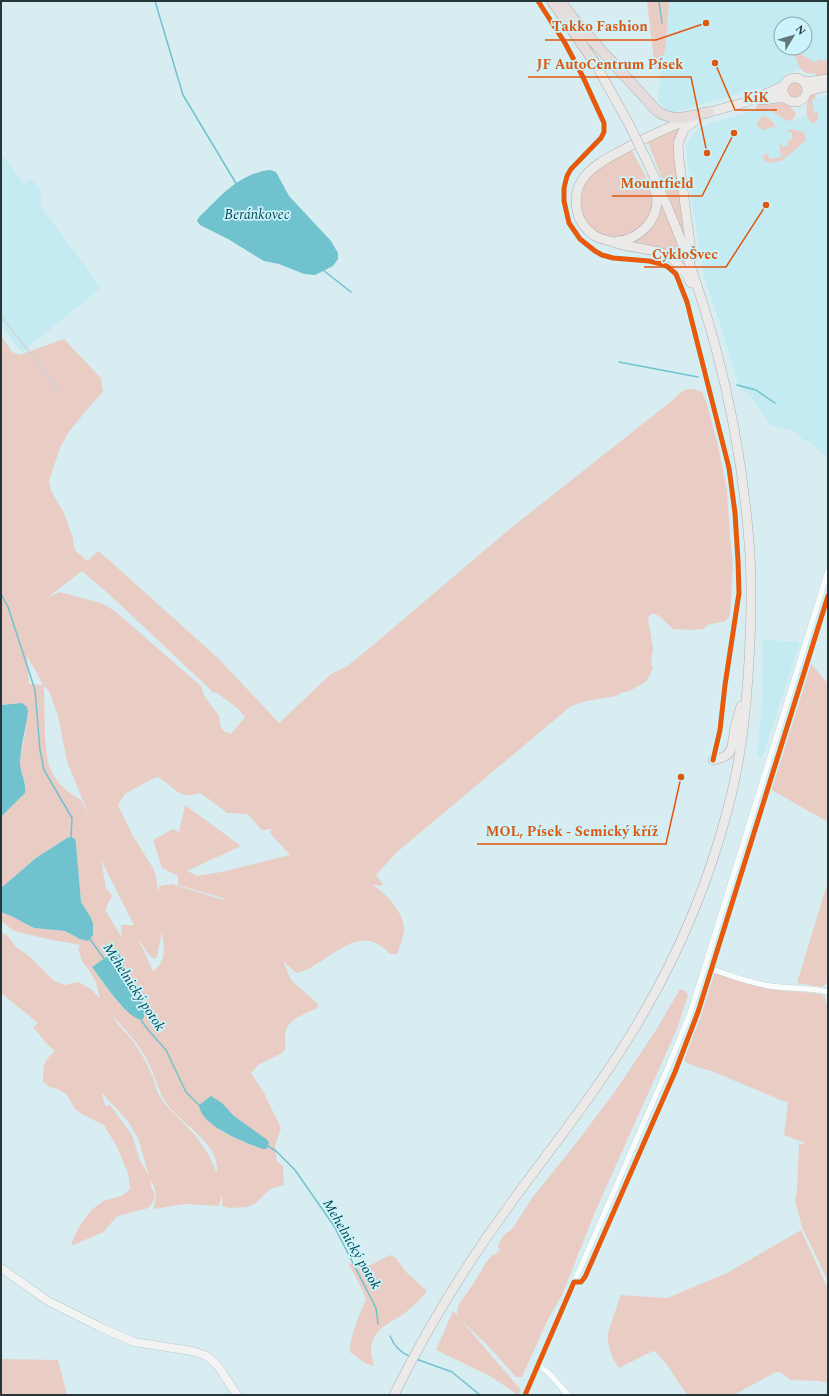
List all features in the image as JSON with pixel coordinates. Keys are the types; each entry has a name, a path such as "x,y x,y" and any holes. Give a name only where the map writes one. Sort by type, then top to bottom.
{"highway":[{"path":"552,1 595,64"},
{"path":"559,1 595,64"},
{"path":"559,1 580,28 657,111 666,117 675,118 709,112"}],"main road":[{"path":"394,1395 424,1337 459,1279 486,1238 615,1059 644,1013 660,983 681,940 702,889 718,844 730,801 743,730 748,686 751,597 750,544 738,453 728,399 695,280 672,220 646,158 595,64"},
{"path":"794,78 800,79 806,87 806,97 801,102 791,102 786,98 783,92 784,86 788,80 794,78"},
{"path":"806,87 828,79"},
{"path":"746,102 784,86"},
{"path":"806,87 828,86"},
{"path":"646,158 657,202 651,221 645,229 631,238 622,241 603,240 589,232 580,220 576,204 576,193 584,176 600,163 629,146 669,127 709,112 746,102 773,98 786,98"},
{"path":"695,280 678,143 684,129 690,123 709,112"},
{"path":"610,241 661,252 676,260 692,283 708,323"},
{"path":"713,760 724,757 729,753 732,747 735,726 748,686"}],"street":[{"path":"538,1 565,43 583,77 604,123 604,132 601,138 571,169 567,176 564,188 564,201 568,222 580,239 602,255 613,258 649,261 662,264 676,274 687,302 729,468 735,513 739,593 725,685 720,730 713,760"},
{"path":"525,1395 689,1016 828,571"},
{"path":"705,966 736,978 771,986 815,989 828,992"},
{"path":"1,1268 48,1301 134,1342 192,1351 207,1356 218,1366 237,1395"},
{"path":"538,1365 549,1373 568,1395"}],"shaded area":[{"path":"647,1 669,1 666,44 662,68 655,69"},
{"path":"669,1 828,1 828,66 798,70 784,74 784,80 778,85 777,84 712,101 674,113 667,110 658,101 666,44"},
{"path":"796,56 804,56 816,63 818,59 824,61 828,60 828,74 816,78 815,73 810,74 802,70"},
{"path":"795,82 802,87 803,90 798,97 795,98 788,93 787,90 792,83"},
{"path":"814,92 816,97 812,101 814,113 818,112 818,120 814,123 810,122 808,118 807,106 809,98"},
{"path":"828,95 828,454 824,455 808,440 805,442 796,432 770,425 750,396 739,387 705,279 692,203 686,146 696,130 711,123 756,110 768,109 774,111 782,118 792,120 807,115 808,100"},
{"path":"762,102 786,102 796,114 792,120 787,121 770,110 756,110 755,107"},
{"path":"766,116 776,127 762,130 757,125 758,121 762,117"},
{"path":"677,129 675,143 685,238 648,142"},
{"path":"791,129 804,132 806,140 781,161 768,163 764,160 762,156 768,153 769,159 781,157 779,144 781,144 782,147 788,146 787,141 792,140 792,132 787,132"},
{"path":"631,149 652,191 652,210 646,222 636,232 622,237 607,236 594,230 585,221 581,208 584,188 586,181 594,171"},
{"path":"1,154 24,184 31,179 41,190 42,208 101,288 22,352 1,326"},
{"path":"661,204 685,261 682,263 667,251 654,246 634,242 645,234 655,222"},
{"path":"1,335 12,352 19,355 64,339 101,378 103,392 68,433 60,448 49,481 51,491 64,513 73,538 74,548 78,554 80,554 87,561 97,552 100,552 218,658 279,723 331,674 346,667 366,651 511,528 681,393 690,389 697,390 702,392 706,401 718,445 727,491 733,563 730,616 725,621 708,625 703,629 693,630 673,629 659,616 653,613 648,617 653,649 651,663 653,669 646,682 616,696 587,701 571,706 396,853 376,875 383,884 381,886 372,884 388,898 401,916 404,930 397,954 390,954 378,944 366,941 354,942 343,947 308,969 296,973 283,961 291,980 318,1004 317,1008 295,1019 288,1026 285,1032 285,1049 282,1053 258,1065 251,1073 263,1091 281,1128 275,1145 277,1162 283,1166 284,1185 270,1189 256,1203 247,1207 224,1207 222,1205 222,1194 219,1206 186,1204 153,1209 156,1201 156,1194 151,1180 151,1186 155,1195 153,1202 148,1208 118,1216 104,1232 73,1245 71,1244 80,1226 97,1205 121,1196 130,1189 128,1173 117,1147 104,1125 83,1115 74,1108 67,1095 43,1082 45,1062 55,1051 33,1027 38,1023 1,993 1,932 7,935 16,947 29,956 54,981 65,985 78,982 91,989 100,999 96,983 90,971 82,961 78,948 81,945 14,931 1,921 1,912 34,928 65,931 72,934 93,930 91,918 81,902 76,844 71,837 67,838 36,858 1,888 1,817 25,793 25,786 20,765 26,720 22,703 1,705","holes":["82,571 111,596 214,693 216,692 237,708 245,717 231,734 224,731 221,728 219,716 205,697 201,686 117,613 104,604 60,592 47,598","27,655 30,662 43,685 29,684","44,686 49,691 58,716 67,761 89,816 81,800 67,791 58,782 48,763 45,737","158,777 181,794 202,794 227,813 247,814 262,830 274,829 271,830 270,833 290,855 221,872 196,876 187,871 241,846 185,805 179,832 173,829 153,840 162,868 178,876 178,885 220,897 227,901 172,884 160,886 158,891 156,876 153,868 133,836 118,805 125,794","101,860 134,925 121,925 122,938 105,910 112,896 106,888","162,932 164,948 163,958 161,963 153,971 138,938 147,953 155,959 157,957","118,949 129,983 143,1004 140,1020 126,1010 92,967","112,1016 128,1032 142,1051 160,1092 170,1108 208,1145 216,1161 217,1173 207,1152 195,1135 164,1103 155,1086 153,1077 145,1060 133,1041","102,1093 127,1120 138,1138 149,1176 140,1160 132,1135 110,1105 105,1106","222,1103 234,1116 247,1126 262,1149 222,1132 204,1115"]},
{"path":"763,640 800,642 762,758 757,757 762,705"},
{"path":"808,664 812,665 828,684 828,822 768,788"},
{"path":"828,881 828,980 825,985 821,987 797,983"},
{"path":"711,972 746,983 781,990 822,994 825,997 826,1003 828,1004 828,1281 802,1227 795,1200 797,1190 799,1144 805,1143 784,1135 788,1103 714,1072 691,1065 686,1062 683,1055 701,1008"},
{"path":"680,989 686,991 688,995 677,1029 595,1212 562,1295 548,1319 522,1377 516,1377 489,1347 461,1320 521,1390 518,1395 490,1376 436,1350 453,1311 457,1315 458,1306 485,1264 492,1255 496,1254 500,1250 498,1247 499,1243 504,1235 512,1229 532,1198 574,1146 616,1090 656,1030"},
{"path":"801,1230 828,1289 828,1383 819,1381 791,1380 780,1372 774,1373 734,1395 687,1395 668,1366 656,1352 653,1351 619,1368 608,1344 608,1335 620,1295 667,1298 727,1273"},
{"path":"390,1255 396,1258 406,1272 427,1291 420,1300 405,1313 379,1330 373,1341 371,1350 374,1366 365,1363 350,1352 353,1332 366,1299 348,1263 367,1266"},
{"path":"1,1359 58,1360 67,1395 1,1395"}],"water":[{"name":"Beránkovec","path":"270,170 276,172 289,196 331,241 338,253 338,259 333,266 315,275 304,274 279,264 264,261 228,239 200,225 197,221 199,217 223,194 239,181 259,172"},
{"path":"22,703 27,707 28,711 20,762 25,785 25,793 1,817 1,705"},
{"path":"71,837 75,839 76,844 81,902 93,924 93,935 88,941 80,939 65,931 34,928 1,912 1,888 36,858 67,838"},
{"path":"118,949 129,983 143,1004 145,1011 142,1020 136,1018 122,1006 92,967"},
{"path":"211,1096 222,1103 234,1116 266,1139 269,1142 268,1147 266,1149 262,1149 235,1138 215,1127 207,1120 199,1105"}],"waterway":[{"path":"155,1 183,95 237,185"},
{"path":"659,1 662,23"},
{"path":"323,270 351,292"},
{"path":"619,362 698,377"},
{"path":"737,385 756,390 775,403"},
{"name":"Mehelnický potok","path":"1,594 8,607 35,690 40,750 44,770 72,818 71,838"},
{"name":"Mehelnický potok","path":"90,939 105,960"},
{"name":"Mehelnický potok","path":"141,1020 166,1050 186,1092 199,1105 201,1105"},
{"name":"Mehelnický potok","path":"266,1145 276,1151 295,1170 334,1226 376,1308 378,1324"},
{"name":"Mehelnický potok","path":"390,1336 398,1349 411,1357"},
{"name":"Mehelnický potok","path":"416,1359 452,1372 480,1395"}],"railway":[{"path":"1,316 60,392"}],"cycle path":[{"path":"538,1 565,43 583,77 604,123 604,132 601,138 571,169 567,176 564,188 564,201 569,223 580,239 602,255 613,258 649,261 662,264 676,274 687,302 729,468 735,513 739,593 725,685 720,730 713,760"},
{"path":"525,1395 574,1282 581,1282 585,1277 675,1072 698,1012 828,596"}],"place":[{"name":"Takko Fashion","path":"706,23"},
{"name":"KiK","path":"715,63"},
{"name":"Mountfield","path":"734,133"},
{"name":"JF AutoCentrum Písek","path":"707,153"},
{"name":"CykloŠvec","path":"766,205"},
{"name":"MOL, Písek - Semický kříž","path":"681,777"}]}
